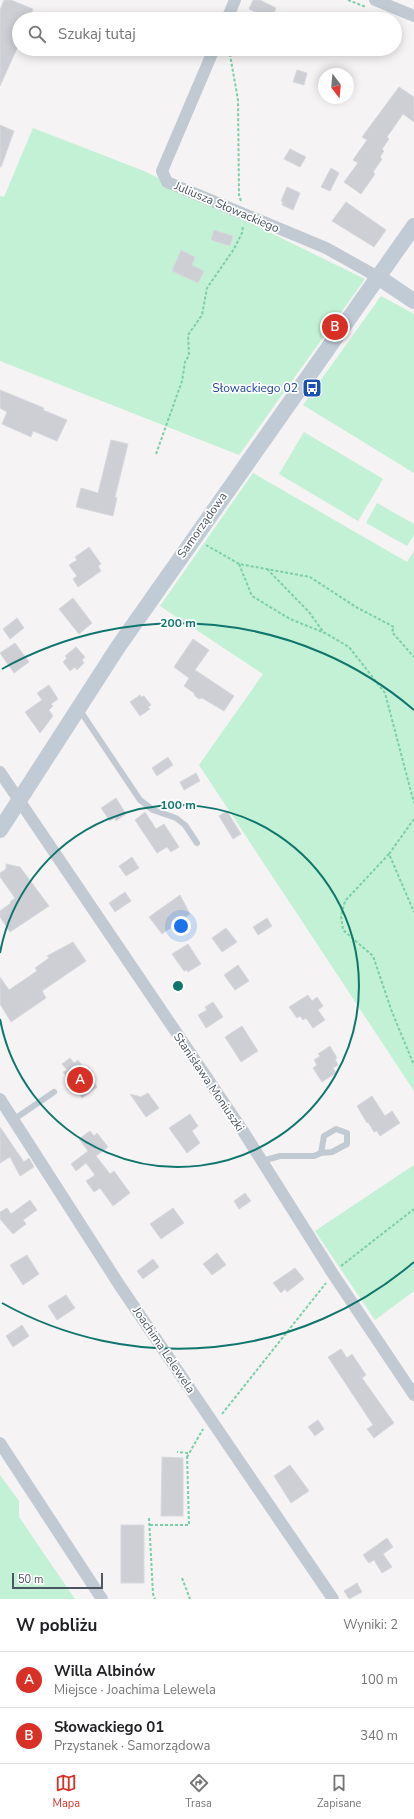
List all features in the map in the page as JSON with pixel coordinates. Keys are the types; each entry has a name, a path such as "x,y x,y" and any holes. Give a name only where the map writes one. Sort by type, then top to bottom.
{"street":[{"path":"230,12 235,0"},
{"path":"375,0 414,16"},
{"name":"Juliusza Słowackiego","path":"211,56 162,171 167,182 326,248 378,277 414,301"},
{"name":"Samorządowa","path":"0,830 118,647 414,226"},
{"name":"Stanisława Moniuszki","path":"0,772 262,1161 333,1274 414,1395"},
{"name":"Joachima Lelewela","path":"0,1099 120,1286 333,1599"},
{"path":"0,1443 102,1599"}],"lane":[{"path":"79,709 140,800 153,810 176,818 185,825 197,843"},
{"path":"13,1120 54,1092"},
{"path":"262,1161 280,1156 314,1156 321,1152 332,1152 347,1144 347,1133 336,1129 324,1136 321,1152"}],"path":[{"path":"156,454 182,381 185,362 189,355 188,336 202,315 207,288 234,249 242,233 245,215 239,195 238,100 230,56"},
{"path":"192,540 209,546 239,564 310,577 356,607 394,627 392,632 414,657"},
{"path":"239,564 252,596 290,618 325,633 349,647 385,693 414,803"},
{"path":"266,568 310,612 325,633"},
{"path":"414,819 389,854 346,901 341,916 343,930 373,956 392,1012 414,1064"},
{"path":"389,854 414,912"},
{"path":"187,1457 202,1429 214,1424 333,1274 414,1209"},
{"path":"150,1525 189,1525 187,1452 177,1452"},
{"path":"149,1518 153,1594 155,1599"},
{"path":"182,1578 190,1599"}],"green space":[{"path":"33,128 144,171 365,279 239,455 0,361 0,196 4,197"},
{"path":"381,296 414,314 414,473 303,405"},
{"path":"304,432 383,479 358,521 279,474"},
{"path":"253,473 407,562 414,551 414,1091 199,765 263,674 160,606"},
{"path":"377,503 414,524 414,535 407,546 366,523"},
{"path":"414,1165 414,1291 375,1320 315,1231"},
{"path":"0,1475 19,1501 19,1517 75,1599 0,1599"}],"building":[{"path":"4,0 11,0 33,9 32,12 12,12 12,56 14,56 0,86 0,10"},
{"path":"253,0 260,0 276,8 274,12 256,12 249,9"},
{"path":"297,70 307,73 304,85 293,82"},
{"path":"399,87 414,97 414,122 403,114 387,137 389,139 382,149 384,151 380,157 382,159 373,172 375,174 361,194 344,182 358,163 353,160 367,140 362,137"},
{"path":"0,125 14,131 1,167 0,167"},
{"path":"290,149 306,157 300,167 284,159"},
{"path":"331,168 339,173 330,191 321,187"},
{"path":"287,187 300,193 293,210 282,205 283,202 281,201"},
{"path":"346,202 386,230 374,247 332,221"},
{"path":"214,230 233,236 230,246 211,240"},
{"path":"181,250 195,257 192,265 204,271 198,283 172,271"},
{"path":"0,390 44,408 43,410 67,420 57,441 33,431 31,437 2,424 7,412 0,408"},
{"path":"111,440 128,444 115,497 117,498 113,516 76,507 81,488 98,493"},
{"path":"89,547 101,564 98,566 101,571 78,587 73,579 77,576 69,565 77,560 75,557"},
{"path":"73,598 92,623 79,634 59,609"},
{"path":"17,618 24,628 10,639 3,629"},
{"path":"193,639 209,650 195,670 234,696 224,711 202,698 199,699 195,696 194,693 184,686 189,678 174,667"},
{"path":"15,643 29,662 14,673 0,653"},
{"path":"76,647 85,657 82,660 84,663 77,670 75,667 70,671 63,662 67,658 65,656"},
{"path":"49,685 58,699 51,704 53,706 49,710 53,716 40,733 25,712 42,700 37,693"},
{"path":"140,695 141,697 144,696 151,705 148,707 150,709 140,716 130,702"},
{"path":"168,757 173,765 157,776 152,768"},
{"path":"196,773 200,781 184,790 180,782"},
{"path":"116,798 126,814 116,821 115,818 110,821 101,808"},
{"path":"227,811 241,834 233,839 219,816"},
{"path":"145,812 156,829 164,824 179,847 171,852 167,847 157,853 135,820"},
{"path":"132,857 139,868 126,876 119,866"},
{"path":"6,864 20,867 49,906 10,932 0,917 0,911 15,898 0,877 0,873 6,869"},
{"path":"125,892 131,901 115,912 109,903"},
{"path":"180,895 190,914 162,934 149,917"},
{"path":"267,918 272,926 258,935 253,927"},
{"path":"226,928 237,942 222,952 212,938"},
{"path":"73,942 86,961 42,991 46,998 11,1022 0,1004 0,977 9,990 37,971 35,968 49,958 47,956"},
{"path":"188,944 201,964 188,972 187,970 184,971 172,954"},
{"path":"238,965 249,981 235,990 224,975"},
{"path":"308,995 312,1001 317,997 323,1006 318,1010 325,1020 313,1028 306,1018 303,1020 300,1016 297,1018 289,1007"},
{"path":"213,1002 223,1017 206,1028 198,1015 207,1010 205,1007"},
{"path":"242,1026 258,1051 241,1062 225,1037"},
{"path":"330,1046 337,1058 335,1059 338,1065 333,1068 336,1073 322,1082 313,1068 317,1065 314,1060 320,1056 318,1054"},
{"path":"70,1058 74,1063 78,1060 97,1087 82,1098 63,1072 67,1070 62,1064"},
{"path":"148,1093 159,1108 146,1117 130,1094 141,1097"},
{"path":"372,1096 385,1116 392,1111 400,1123 380,1136 377,1131 374,1132 368,1122 367,1123 357,1106"},
{"path":"190,1114 198,1126 192,1131 200,1143 187,1153 169,1128"},
{"path":"0,1127 24,1162 29,1158 34,1167 20,1176 10,1157 0,1163"},
{"path":"90,1131 94,1136 97,1133 108,1147 96,1156 110,1174 114,1171 130,1193 113,1206 100,1188 94,1192 86,1181 95,1175 86,1163 76,1171 71,1164 88,1151 79,1139"},
{"path":"245,1193 251,1201 239,1209 234,1201"},
{"path":"30,1200 37,1210 23,1220 26,1224 13,1234 0,1219 0,1212 7,1208 11,1214"},
{"path":"173,1208 184,1223 161,1239 150,1224"},
{"path":"217,1253 226,1265 212,1275 203,1264"},
{"path":"27,1255 39,1274 23,1285 10,1265"},
{"path":"153,1259 159,1267 143,1279 137,1271"},
{"path":"295,1268 304,1279 287,1292 285,1289 281,1293 273,1283"},
{"path":"66,1295 75,1308 57,1320 48,1306"},
{"path":"22,1325 29,1336 13,1347 6,1336"},
{"path":"341,1349 347,1358 352,1354 366,1375 362,1378 394,1423 374,1438 367,1429 373,1425 328,1357"},
{"path":"318,1420 324,1429 315,1436 308,1427"},
{"path":"162,1457 183,1458 183,1516 161,1516"},
{"path":"290,1465 309,1491 291,1503 274,1476"},
{"path":"121,1525 144,1525 144,1583 121,1583"},
{"path":"387,1538 393,1547 383,1554 392,1567 382,1573 374,1560 369,1563 363,1555"},
{"path":"357,1583 362,1592 349,1599 344,1591"}],"place":[{"name":"Słowackiego 01","path":"335,327"},
{"name":"Słowackiego 02","path":"312,388"},
{"name":"Willa Albinów","path":"80,1080"}]}
